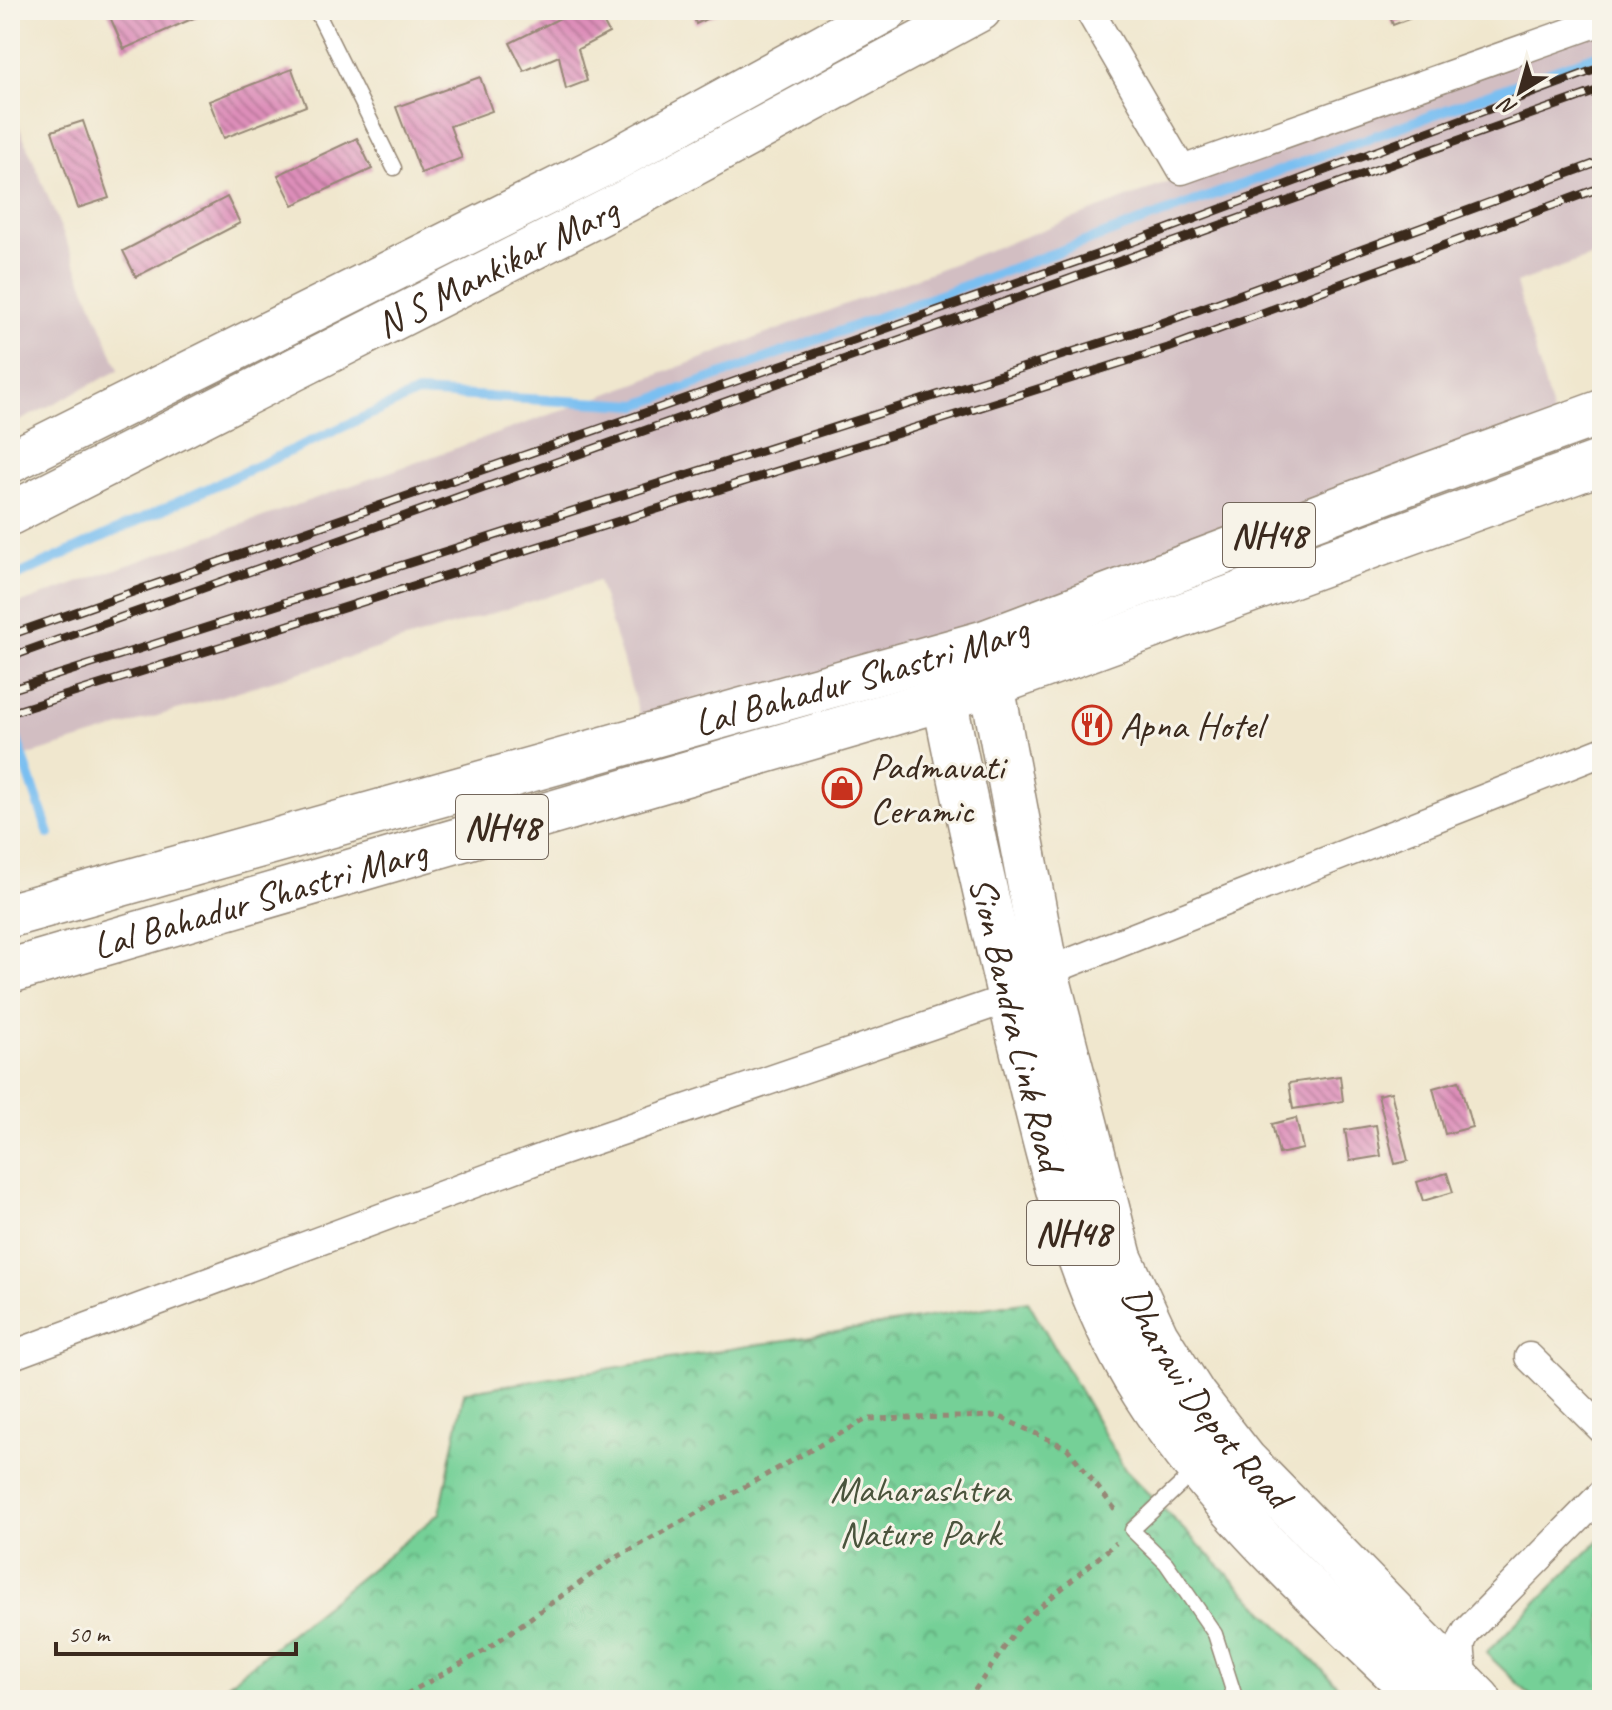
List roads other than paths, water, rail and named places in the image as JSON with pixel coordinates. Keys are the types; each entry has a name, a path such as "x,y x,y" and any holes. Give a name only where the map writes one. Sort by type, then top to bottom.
{"main road":[{"path":"10,462 614,160 887,10"},
{"name":"N S Mankikar Marg","path":"10,514 634,197 980,10"},
{"path":"834,39 854,78"},
{"path":"614,160 634,197"},
{"path":"333,301 353,340"},
{"path":"168,383 187,424"},
{"name":"Lal Bahadur Shastri Marg","path":"989,664 1602,412"},
{"path":"56,439 76,481"},
{"name":"Lal Bahadur Shastri Marg","path":"10,915 647,736 940,677 989,664 1602,462"},
{"name":"Dharavi Depot Road","path":"989,664 1046,972 1120,1258 1156,1336 1194,1396 1245,1461 1451,1695"},
{"name":"Lal Bahadur Shastri Marg","path":"10,971 664,779 940,677"},
{"name":"Sion Bandra Link Road","path":"940,677 1010,998 1053,1176 1099,1308 1143,1392 1198,1469 1304,1584 1451,1695"},
{"path":"647,736 664,779"}],"street":[{"path":"1089,10 1182,170 1602,21"},
{"path":"1046,972 1602,752"},
{"path":"10,1356 542,1158 1010,998"},
{"path":"1529,1357 1602,1429"},
{"path":"1451,1695 1463,1669 1461,1643 1467,1631 1602,1494"}],"lane":[{"path":"316,10 394,168"},
{"path":"1198,1469 1132,1530 1166,1563 1215,1634 1236,1700"}],"waterway":[{"path":"10,579 417,393 638,405 1602,53"},
{"path":"15,734 49,834"}],"railway":[{"path":"10,635 1116,248 1602,67"},
{"path":"10,657 1602,89"},
{"path":"10,690 1154,326 1602,161"},
{"path":"10,713 1168,348 1602,187"}],"place":[{"name":"Apna Hotel","path":"1092,725"},
{"name":"Padmavati Ceramic","path":"842,788"}],"park label":[{"name":"Maharashtra Nature Park","path":"920,1511"}]}
